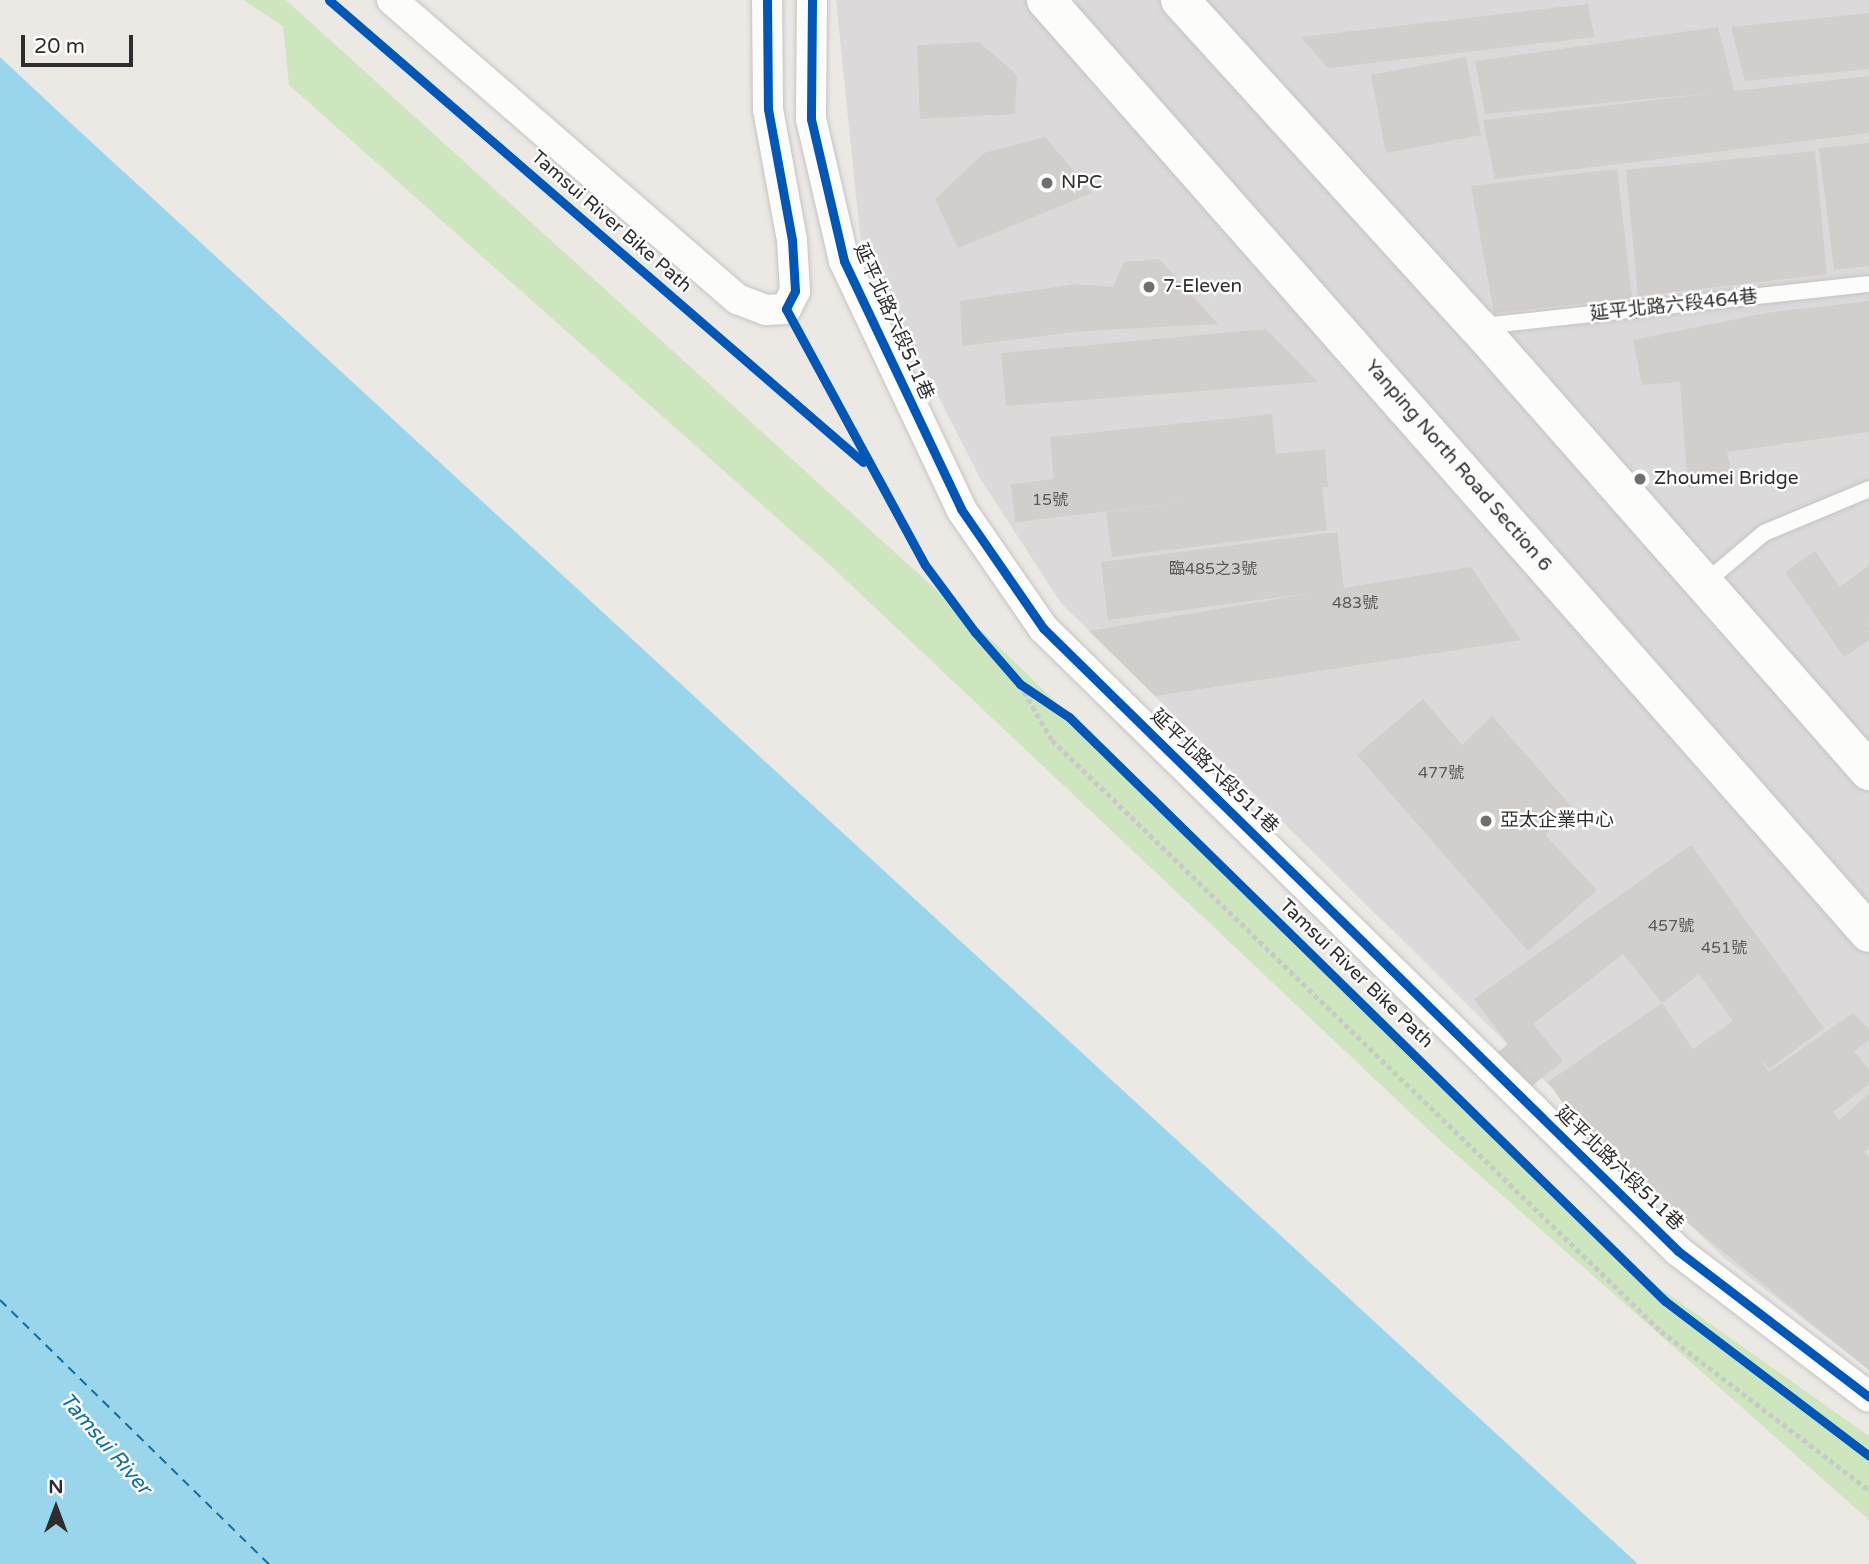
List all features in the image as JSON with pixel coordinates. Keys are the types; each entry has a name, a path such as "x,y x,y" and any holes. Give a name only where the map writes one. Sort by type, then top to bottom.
{"main road":[{"name":"Yanping North Road Section 6","path":"1046,0 1869,933"},
{"path":"1180,0 1706,582 1869,771"}],"street":[{"path":"392,0 737,299 766,310 786,309 796,290 792,240 768,109 767,0"},
{"name":"延平北路六段511巷","path":"812,0 811,119 844,261 961,509 1043,628 1678,1251 1869,1397"}],"lane":[{"name":"延平北路六段464巷","path":"1478,327 1869,284"},
{"path":"1706,582 1764,533 1869,489"}],"path":[{"path":"1011,674 1020,684 1052,740 1661,1331 1869,1490"},
{"path":"1020,684 1040,697"}],"shaded area":[{"path":"836,0 1869,0 1869,1370 1723,1257 1061,603 981,480 861,245"}],"green space":[{"path":"243,0 286,0 998,646 1658,1287 1869,1436 1869,1520 1433,1134 831,566 289,85 283,26"}],"water":[{"name":"Tamsui River","path":"0,57 63,116 1638,1564 0,1564"}],"building":[{"path":"1588,4 1594,37 1328,68 1301,37"},
{"path":"1869,13 1869,69 1745,81 1731,27"},
{"path":"1718,27 1734,91 1869,76 1869,133 1495,179 1483,120 1714,93 1485,114 1475,61"},
{"path":"979,42 1017,75 1015,114 920,119 917,45"},
{"path":"1466,57 1481,135 1386,153 1371,75"},
{"path":"1045,137 1092,193 958,248 935,199 984,153"},
{"path":"1869,143 1869,266 1834,270 1819,148"},
{"path":"1815,151 1827,274 1638,296 1626,170"},
{"path":"1617,169 1632,298 1494,313 1471,186"},
{"path":"1159,259 1218,324 1083,331 962,346 960,301 1077,284 1113,287 1124,262"},
{"path":"1869,301 1869,432 1727,452 1733,482 1688,488 1680,382 1642,385 1633,340 1766,313"},
{"path":"1266,329 1318,382 1006,406 1001,353"},
{"path":"1272,414 1276,454 1325,449 1328,487 1322,487 1327,530 1112,557 1106,512 1202,500 1015,522 1011,484 1054,479 1050,437"},
{"path":"1337,532 1344,588 1471,567 1521,640 1155,696 1089,631 1312,593 1108,620 1101,562"},
{"path":"1815,551 1840,587 1869,565 1869,626 1862,619 1869,628 1869,640 1844,657 1785,572"},
{"name":"亞太企業中心","path":"1423,699 1462,745 1492,716 1572,807 1545,835 1597,890 1528,951 1357,755"},
{"path":"1691,845 1824,1028 1769,1069 1759,1057 1769,1072 1853,1013 1869,1029 1869,1040 1854,1051 1869,1070 1869,1084 1833,1112 1839,1120 1869,1094 1869,1148 1864,1152 1869,1158 1869,1370 1689,1224 1633,1168 1617,1179 1548,1082 1662,1003 1623,954 1533,1024 1563,1061 1522,1094 1492,1057 1508,1044 1474,999","holes":["1699,974 1733,1021 1693,1049 1662,1003"]}],"ferry route":[{"path":"0,1300 269,1564"}],"cycle path":[{"name":"Tamsui River Bike Path","path":"329,0 863,462"},
{"name":"Tamsui River Bike Path","path":"767,0 768,109 792,240 795,291 786,309 925,565 975,632 1020,684 1069,717 1665,1301 1869,1456"},
{"path":"812,0 811,119 844,261 961,509 1043,628 1678,1251 1869,1397"}],"place":[{"name":"NPC","path":"1047,183"},
{"name":"7-Eleven","path":"1149,287"},
{"name":"Zhoumei Bridge","path":"1640,479"},
{"name":"亞太企業中心","path":"1486,821"}]}
